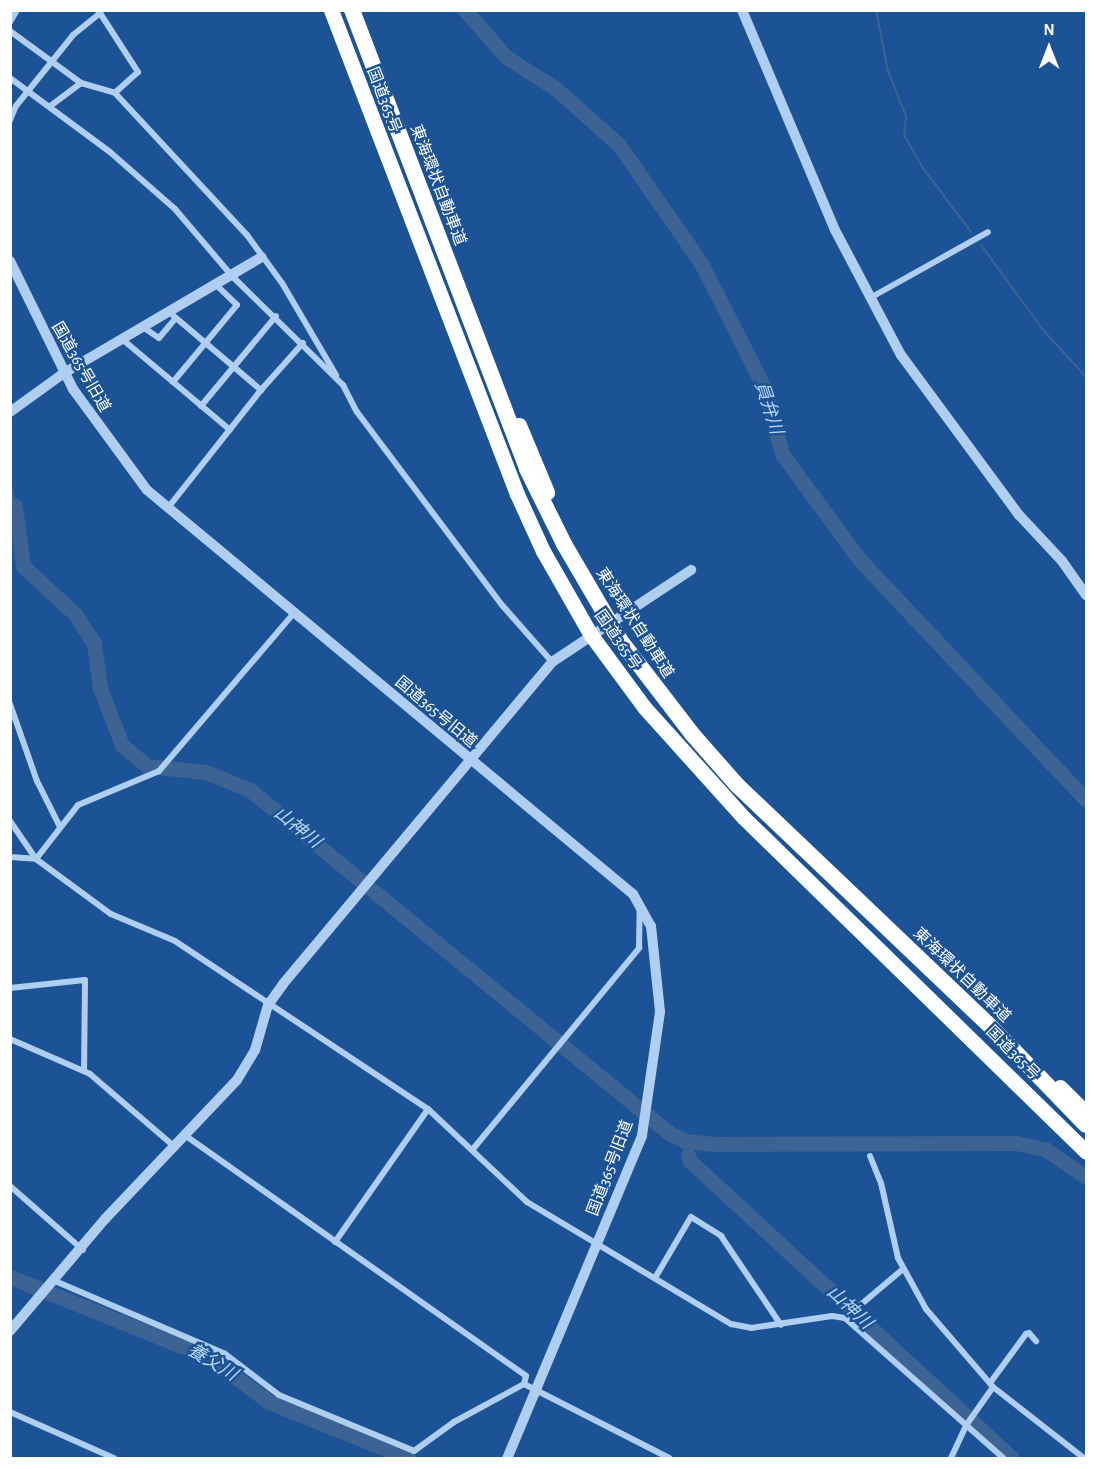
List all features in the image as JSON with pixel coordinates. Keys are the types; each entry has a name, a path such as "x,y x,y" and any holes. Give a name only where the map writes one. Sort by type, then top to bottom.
{"highway":[{"name":"国道365号","path":"331,10 512,483 543,551 591,634 644,707 744,818 1086,1152"},
{"name":"東海環状自動車道","path":"352,10 527,469 564,544 620,640 693,735 737,785 992,1028 1086,1125"},
{"name":"国道365号","path":"360,10 540,477 577,552 616,618 660,682 721,757 1086,1113"}],"street":[{"path":"10,22 17,10"},
{"path":"742,10 809,172 870,299 901,355 941,413 1086,595"},
{"path":"10,120 27,91 54,61 73,35 99,12 138,72 115,93"},
{"path":"10,31 81,83 115,93 247,235 343,385 357,412 489,587 552,662"},
{"path":"10,78 51,106 175,209 232,276 276,316 343,385"},
{"path":"51,106 81,83"},
{"path":"870,299 988,232"},
{"path":"10,412 64,373 143,327 173,315 262,257"},
{"name":"国道365号旧道","path":"10,261 64,373 140,482 167,509 633,894 641,906 651,926 659,978 657,1034 642,1136 597,1242"},
{"path":"173,382 237,305 216,285"},
{"path":"143,327 159,338 173,315"},
{"path":"173,315 261,390"},
{"path":"201,406 276,316"},
{"path":"122,339 230,430"},
{"path":"167,509 261,390 303,343"},
{"path":"10,1331 83,1250 105,1219 176,1148 244,1071 255,1050 268,1005 552,662 591,634 691,570"},
{"path":"10,856 36,859 60,827 90,798 159,771 293,614"},
{"path":"10,704 37,781 60,827"},
{"name":"国道365号旧道","path":"10,821 36,859 111,914 175,941 268,1005 428,1109 527,1202 731,1324 751,1328 832,1316 847,1316"},
{"path":"473,1149 639,948 638,920 641,906"},
{"path":"10,988 85,980 84,1071"},
{"path":"10,1039 84,1071 176,1148"},
{"path":"335,1242 428,1109"},
{"path":"186,1136 525,1376 529,1386 669,1458"},
{"path":"870,1156 881,1183 903,1269 932,1317 991,1385 1084,1458"},
{"path":"10,1186 83,1250"},
{"path":"655,1278 691,1216 721,1236 781,1325"},
{"path":"507,1458 529,1386 597,1242"},
{"path":"903,1269 847,1316 968,1423 1003,1458"},
{"path":"54,1282 225,1354 279,1395 414,1450 454,1422 529,1386"},
{"path":"951,1458 968,1423 1026,1334 1029,1333 1036,1341"},
{"path":"10,1412 114,1458"}],"waterway":[{"name":"員弁川","path":"465,10 506,57 555,88 619,145 701,263 764,387 782,454 859,559 1086,800"},
{"path":"876,10 888,71 906,116 904,135 923,168 971,232"},
{"path":"981,245 1044,331 1086,377"},
{"name":"山神川","path":"10,480 15,506"},
{"name":"山神川","path":"15,506 23,566 75,614 94,643 100,688 122,745 147,766 206,772 250,790 669,1133 685,1141 714,1144 1016,1143 1045,1149 1086,1177"},
{"name":"山神川","path":"688,1155 690,1161 1012,1458"},
{"name":"養父川","path":"10,1277 213,1360 269,1402 408,1458"}]}
